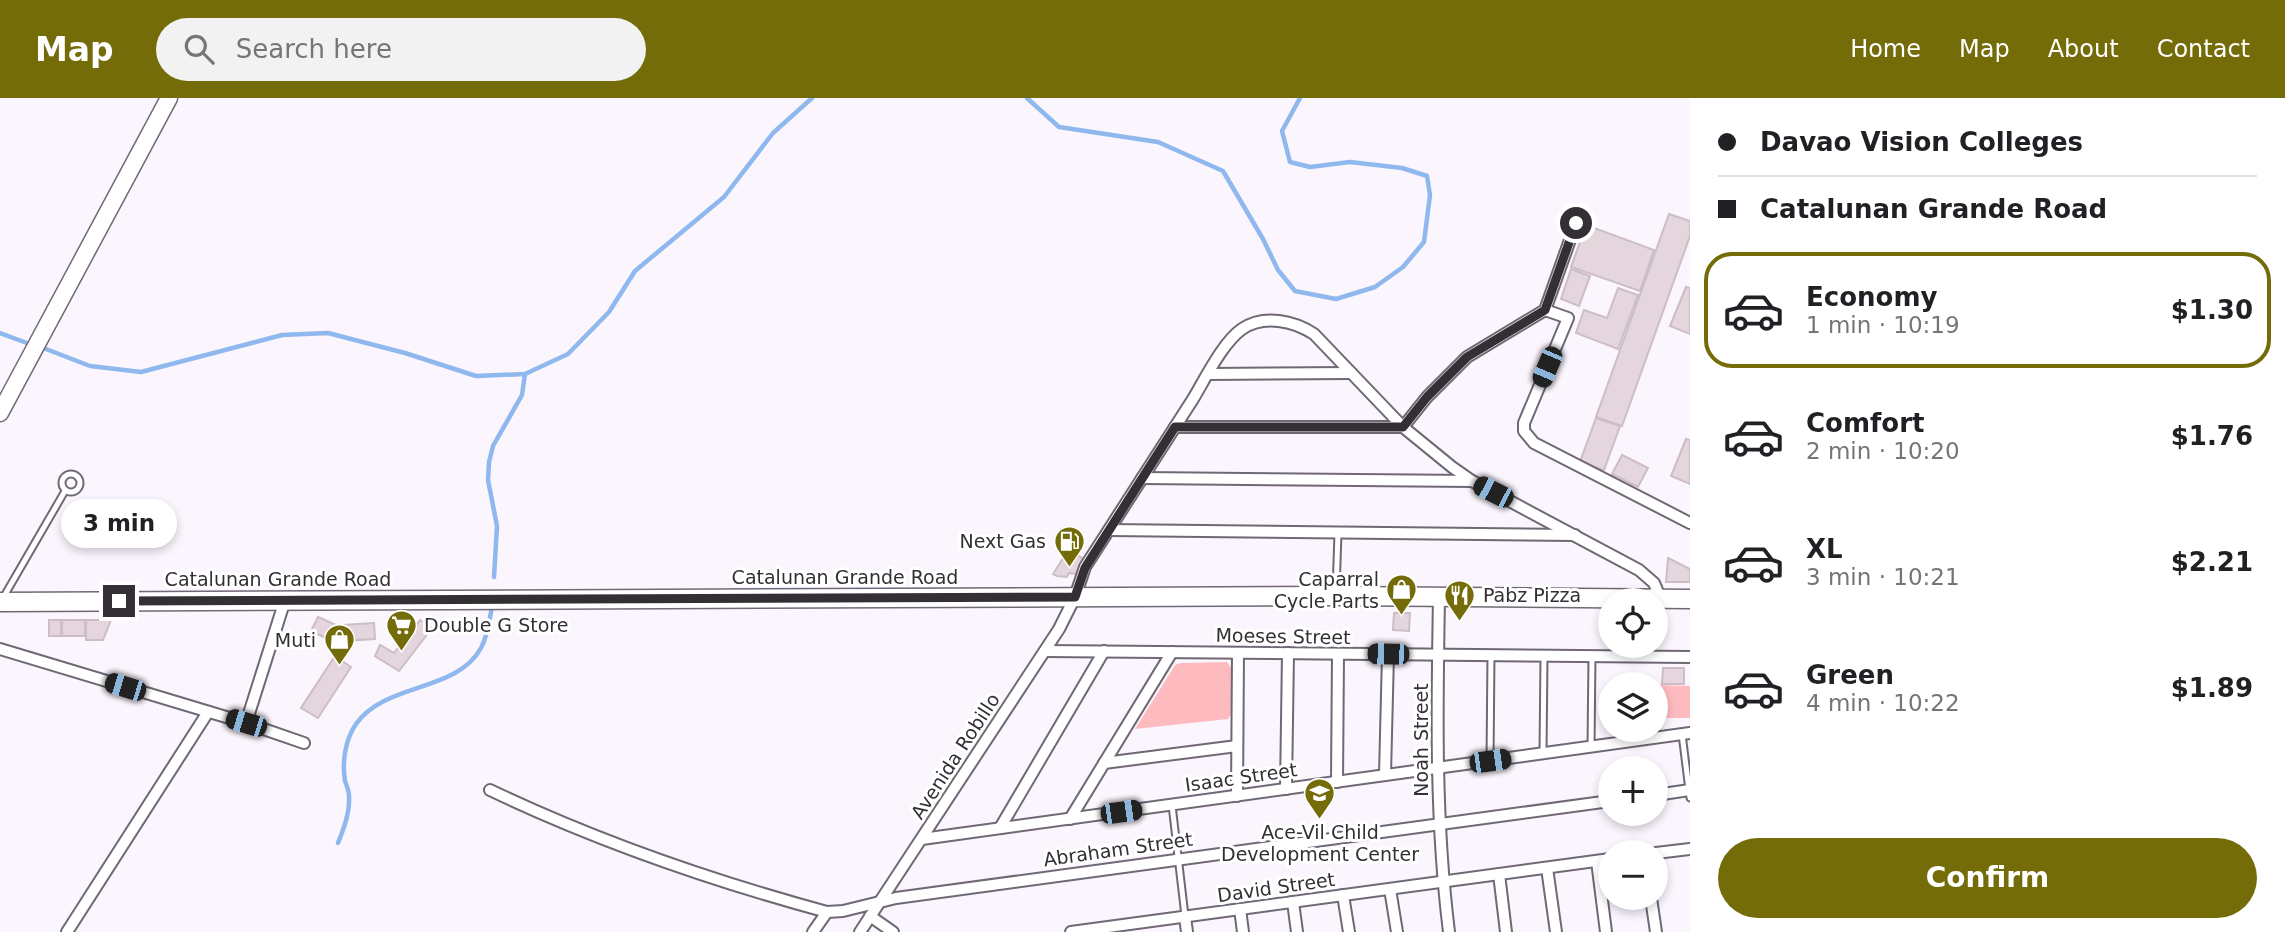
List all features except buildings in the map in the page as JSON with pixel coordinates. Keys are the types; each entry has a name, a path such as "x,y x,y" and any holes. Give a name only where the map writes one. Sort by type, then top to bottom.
{"main road":[{"name":"Catalunan Grande Road","path":"0,602 1336,596 1598,599"},
{"name":"Catalunan Grande Road","path":"1668,600 1690,599"}],"street":[{"path":"0,413 169,98"},
{"path":"1175,427 1403,427 1427,397 1467,357 1545,310 1576,223"},
{"path":"1545,310 1568,318 1524,423 1528,437 1534,443 1690,523"},
{"name":"Avenida Robillo","path":"860,932 1045,651 1069,612 1085,568 1208,374 1232,338 1242,329 1262,321 1303,327 1314,334 1403,427 1436,455 1472,481 1649,577 1656,588"},
{"path":"1208,374 1351,373"},
{"path":"1142,478 1472,481"},
{"path":"1109,530 1577,536"},
{"name":"Noah Street","path":"1439,597 1437,768 1443,882 1449,932"},
{"path":"246,723 285,600"},
{"path":"0,649 304,743"},
{"name":"Moeses Street","path":"1045,651 1690,657"},
{"path":"1000,828 1104,651"},
{"path":"1070,819 1172,652"},
{"path":"1237,796 1238,653"},
{"path":"1286,789 1288,653"},
{"path":"1336,782 1338,654"},
{"path":"1385,775 1388,654"},
{"path":"67,932 208,712"},
{"name":"Isaac Street","path":"922,839 1686,734"},
{"path":"1104,763 1237,746"},
{"path":"489,790 663,860 827,912 813,932"},
{"path":"1668,794 1690,793"},
{"name":"Abraham Street","path":"827,912 844,911 881,900 1598,803"},
{"path":"1668,852 1690,849"},
{"path":"1597,861 1606,932"},
{"name":"David Street","path":"1071,932 1597,861"},
{"path":"1547,868 1556,932"},
{"path":"1499,874 1506,932"},
{"path":"1390,889 1397,932"},
{"path":"1343,895 1349,932"},
{"path":"1293,902 1297,932"},
{"path":"1240,909 1243,932"},
{"path":"1653,910 1656,932"},
{"path":"870,916 893,932"},
{"path":"1185,917 1187,932"}],"lane":[{"path":"0,602 65,491"},
{"path":"1336,596 1338,533"},
{"path":"1490,761 1491,655"},
{"path":"1543,753 1544,656"},
{"path":"1591,747 1592,656"},
{"path":"1686,734 1690,793"},
{"path":"1172,805 1185,917"}],"shaded area":[{"path":"1227,662 1232,669 1231,714 1228,719 1135,729 1175,665"},
{"path":"1668,685 1690,686 1690,718 1668,718"}],"waterway":[{"path":"46,349 90,366 141,372 282,335 328,333 405,353 476,376 525,374 568,354 609,312 635,271 724,197 773,133 812,98"},
{"path":"1027,98 1059,127 1158,142 1223,171 1278,270 1295,291 1336,299 1375,287 1403,267 1424,242 1430,195 1427,176 1402,168 1350,162 1310,167 1290,162 1282,131 1300,98"},
{"path":"0,333 27,343"},
{"path":"494,577 497,526 488,480 489,462 493,446 522,395 525,374"},
{"path":"338,843 349,802 344,774 345,751 356,724 369,711 385,701 438,681 470,662 481,648 492,607"}],"place":[{"name":"Next Gas","path":"1069,568"},
{"name":"Caparral Cycle Parts","path":"1402,617"},
{"name":"Pabz Pizza","path":"1460,622"},
{"name":"Double G Store","path":"401,652"},
{"name":"Muti","path":"339,667"},
{"name":"Ace-Vil Child Development Center","path":"1320,820"}],"route":[{"path":"119,601 1075,597 1085,568 1175,427 1403,427 1444,377 1467,357 1545,310 1576,223"}]}
